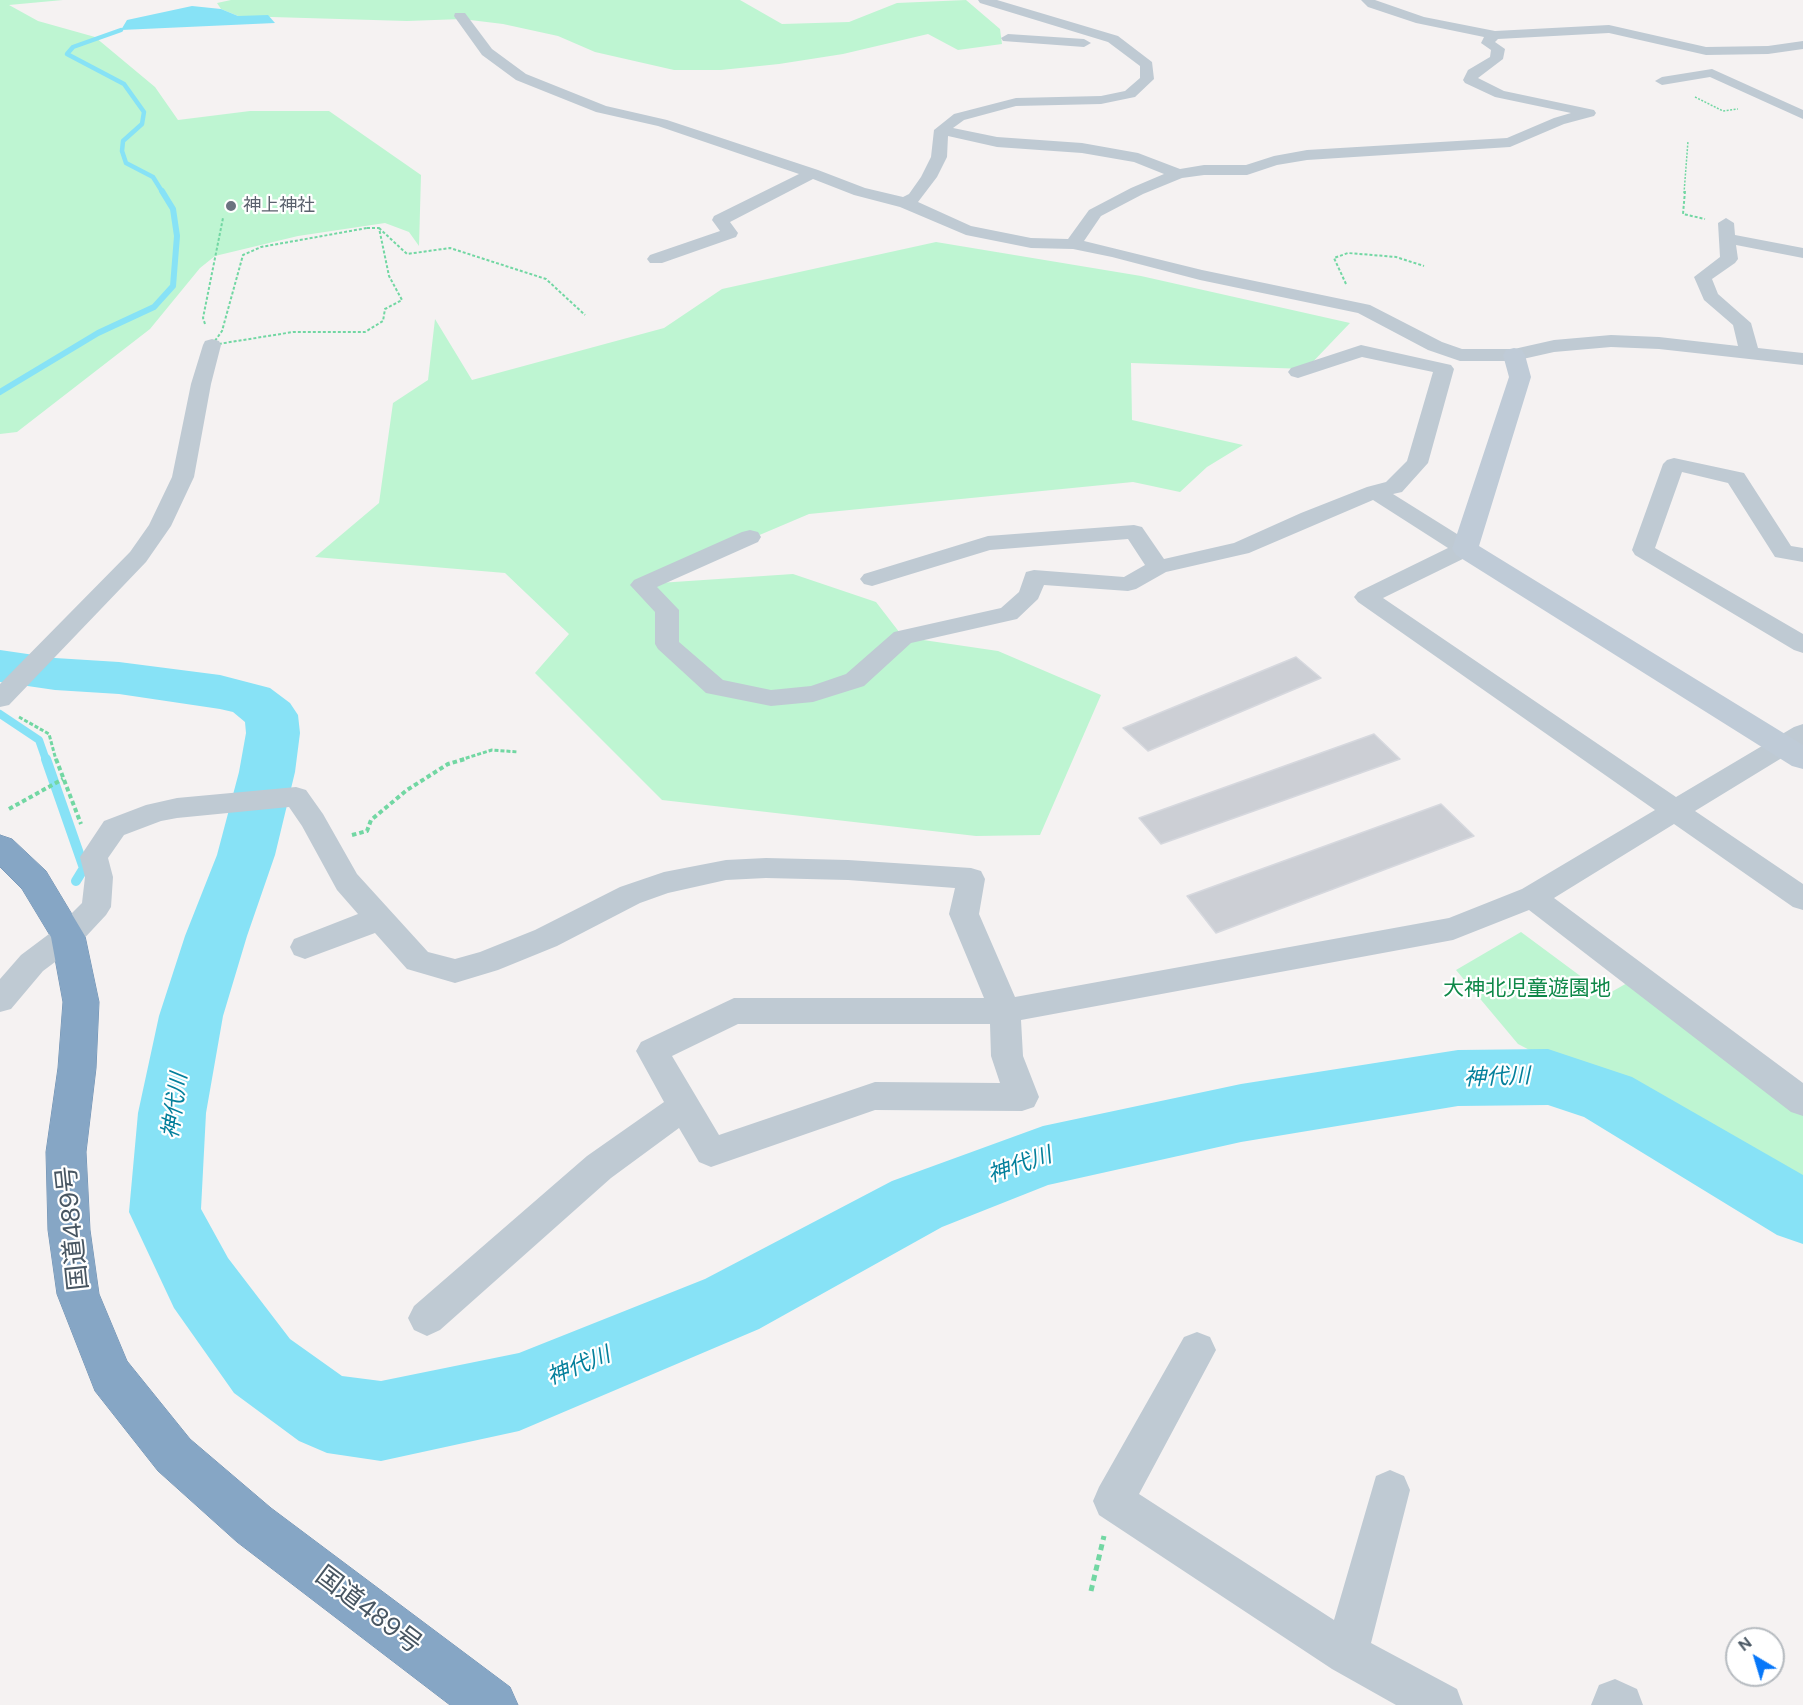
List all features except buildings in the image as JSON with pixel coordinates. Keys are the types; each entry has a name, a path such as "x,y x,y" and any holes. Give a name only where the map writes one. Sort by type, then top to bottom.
{"highway":[{"name":"国道489号","path":"4,828 68,936 81,1002 77,1068 66,1152 69,1230 78,1294 111,1376 174,1455 254,1525 492,1705"}],"street":[{"path":"906,203 915,197 930,177 939,157 941,130 959,117 1016,102 1101,100 1130,94 1148,79 1147,65 1113,39 984,0"},
{"path":"1367,0 1372,4 1421,20 1495,35 1610,28 1706,51 1768,50 1803,45"},
{"path":"460,16 487,52 521,77 602,108 662,123 812,173 860,192 906,203 966,230 1031,243 1073,244 1200,275 1364,309 1435,346 1460,355 1514,355 1554,346 1611,341 1659,343 1803,360"},
{"path":"1073,244 1095,213 1137,191 1178,174 1204,170 1247,170 1274,161 1307,155 1509,142 1559,121 1589,113 1500,94 1470,80 1473,73 1496,59 1498,49 1488,43 1489,39 1495,35"},
{"path":"1008,38 1095,43 1113,39"},
{"path":"1768,50 1795,60"},
{"path":"1706,51 1712,73"},
{"path":"1662,81 1712,73 1803,115"},
{"path":"941,130 997,142 1082,148 1138,158 1178,174"},
{"path":"656,259 730,233 720,220 812,173"},
{"path":"1749,352 1742,323 1710,296 1703,277 1729,260 1727,231 1803,253"},
{"path":"10,700 40,658 138,557 160,526 183,477 209,336"},
{"path":"750,537 642,585 667,610 667,644 715,687 771,698 813,694 855,680 903,637 1009,614 1030,594 1034,577 1128,584 1158,567 1241,548 1376,492 1394,487 1417,463 1444,369 1361,351 1298,372"},
{"path":"1514,355 1520,377 1465,549 1366,597 1803,899"},
{"path":"1803,555 1783,552 1737,478 1674,464 1643,550 1803,645"},
{"path":"1376,492 1465,549 1796,746"},
{"path":"872,579 988,543 1134,532 1158,567"},
{"path":"0,1000 32,963 68,936 96,907 99,877 94,857 114,828 156,812 296,797 347,882 377,917 418,961 455,971 487,962 546,938 630,895 664,883 726,870 766,868 848,870 970,879 964,914 1005,1011 1007,1056 1022,1097 875,1096 711,1152 652,1051 734,1011 1005,1011 1453,929 1532,897 1673,811 1796,746"},
{"path":"1532,897 1803,1102"},
{"path":"305,947 366,924 377,917"},
{"path":"427,1318 599,1167 684,1106"},
{"path":"1197,1350 1113,1501 1347,1654 1441,1705"},
{"path":"1347,1654 1390,1490"},
{"path":"1613,1705 1614,1701 1621,1705"}],"path":[{"path":"1688,141 1683,214 1727,231"},
{"path":"209,336 203,318 223,218"},
{"path":"209,336 222,331 243,255 261,247 367,228 379,228 407,254 450,248 546,279 585,315"},
{"path":"209,336 293,332 366,332 383,321 384,309 402,300 389,276 379,228"},
{"path":"1364,309 1347,286 1334,258 1348,253 1396,257 1424,266"},
{"path":"10,700 49,734 62,780 94,857"},
{"path":"324,842 367,831 371,820 406,790 448,764 492,750 518,752"},
{"path":"4,828 44,787 62,780"},
{"path":"1091,1591 1113,1501"}],"green space":[{"path":"0,0 63,0 9,5 38,21 95,37 155,87 178,120 250,111 329,111 421,175 419,246 409,232 385,223 298,236 215,256 200,268 150,329 17,432 0,434"},
{"path":"231,0 740,0 782,24 849,22 897,3 966,0 1000,29 1002,44 958,50 928,34 843,54 779,64 721,70 674,70 595,52 558,36 503,24 462,19 407,21 238,16 221,9 217,3"},
{"path":"936,242 1141,276 1350,323 1306,369 1131,363 1132,420 1243,445 1207,467 1180,492 1133,482 809,514 644,584 793,574 876,602 903,637 998,651 1101,695 1040,835 976,836 662,800 535,673 569,634 505,573 315,557 379,503 393,403 428,380 435,319 472,380 664,328 722,289"},
{"name":"大神北児童遊園地","path":"1521,932 1606,995 1636,978 1803,1102 1803,1216 1595,1084 1518,1044 1456,970"}],"water":[{"path":"192,6 221,9 238,16 268,15 275,23 121,30 127,20"}],"waterway":[{"path":"121,30 73,47 67,54 124,84 144,112 142,124 123,141 122,151 126,163 153,177 163,193"},
{"path":"0,392 98,333 154,307 173,286 177,236 173,209 162,191"},
{"name":"神代川","path":"0,666 55,674 119,678 220,692 251,700 271,715 273,733 267,772 246,855 216,936 191,1016 172,1113 165,1212 201,1283 262,1366 327,1413 381,1421 519,1392 732,1304 917,1204 1043,1156 1241,1113 1458,1078 1548,1077 1608,1097 1803,1212"},
{"path":"0,714 39,740 46,760"},
{"path":"46,759 84,868 76,881"}],"place":[{"name":"神上神社","path":"231,206"}]}
